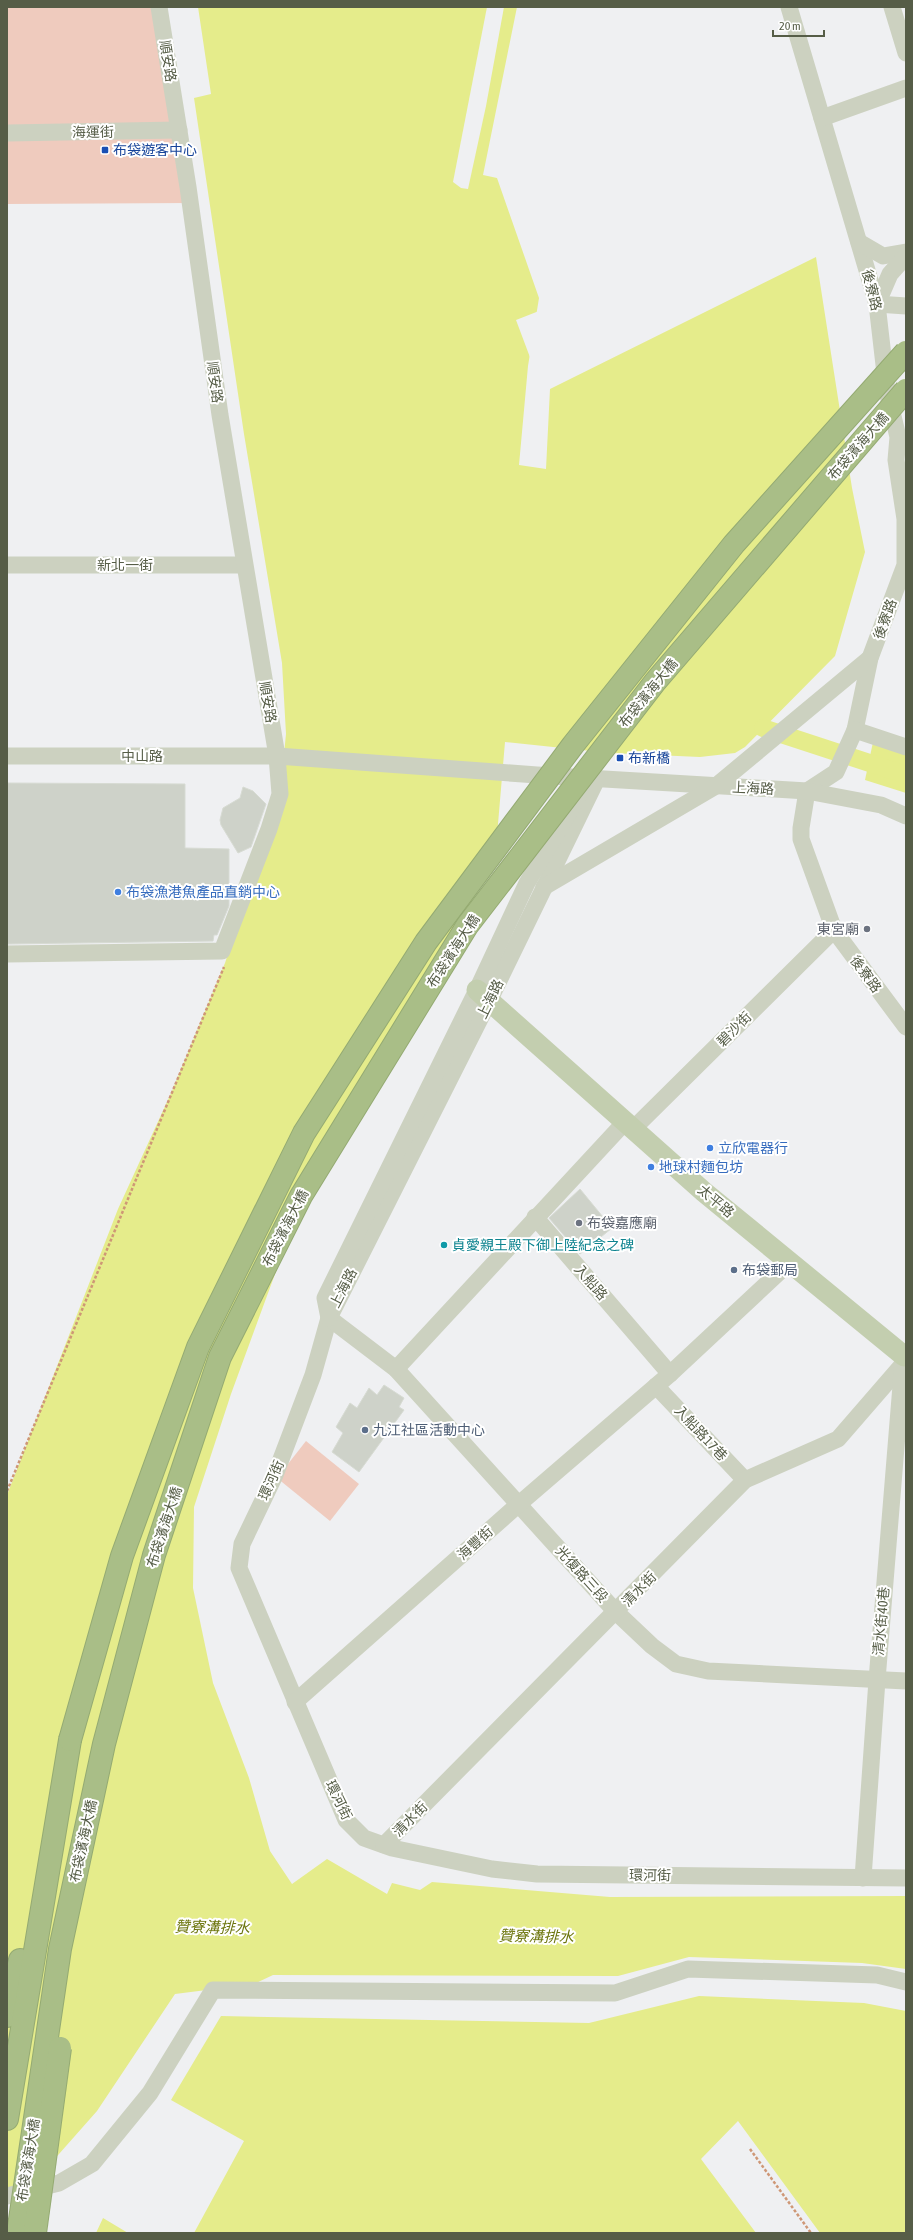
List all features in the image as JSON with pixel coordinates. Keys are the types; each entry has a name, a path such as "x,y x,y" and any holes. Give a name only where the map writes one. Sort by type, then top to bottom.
{"highway":[{"name":"布袋濱海大橋","path":"7,2119 70,1740 122,1556 198,1347 304,1133 426,942 573,745 734,544 906,352"},
{"name":"布袋濱海大橋","path":"18,2233 60,1949 104,1744 154,1555 220,1357 301,1196 467,926 655,682 906,390"},
{"path":"7,2016 70,1740"},
{"path":"35,2233 104,1744"}],"main road":[{"name":"太平路","path":"483,996 704,1192 790,1262 904,1359"}],"street":[{"name":"順安路","path":"159,7 179,130 220,415 277,756 280,794 269,829 222,951"},
{"name":"後寮路","path":"789,7 877,304 887,391 902,432 901,458 905,519 905,564 870,658 855,730 836,772 807,791 801,828 801,839 834,930 906,1027"},
{"path":"892,7 906,53"},
{"path":"822,118 906,88"},
{"name":"海運街","path":"7,133 179,130"},
{"path":"859,242 883,256 906,252"},
{"path":"906,256 890,274 877,304 906,306"},
{"name":"新北一街","path":"7,565 244,565"},
{"path":"544,887 716,786 870,658"},
{"path":"855,730 906,747"},
{"name":"中山路","path":"7,756 277,756"},
{"name":"上海路","path":"277,756 597,779 807,791 881,805 906,816"},
{"name":"上海路","path":"328,1318 483,996 544,887 597,779"},
{"name":"上海路","path":"483,996 527,883 578,795 597,779"},
{"name":"碧沙街","path":"629,1125 834,930"},
{"path":"7,954 222,951"},
{"path":"396,1369 535,1217 629,1125"},
{"name":"入船路","path":"535,1217 670,1374"},
{"path":"656,1386 790,1262"},
{"name":"光復路三段","path":"328,1318 396,1369 616,1612 652,1646 676,1664 708,1671 906,1681"},
{"name":"環河街","path":"328,1318 313,1375 277,1468 242,1544 239,1568 346,1820 364,1838 384,1845 492,1869 537,1874 906,1878"},
{"name":"清水街","path":"384,1845 745,1480 838,1438 904,1359"},
{"name":"清水街40巷","path":"864,1878 877,1680 904,1359"},
{"name":"海豐街","path":"296,1702 519,1504 656,1386"},
{"name":"入船路17巷","path":"656,1386 745,1480"},
{"path":"7,2196 59,2183 92,2164 150,2093 213,1990 615,1993 688,1970 877,1975 906,1982"}],"path":[{"path":"7,1491 225,963 222,951"},
{"path":"750,2149 811,2233"}],"shaded area":[{"path":"7,7 155,7 191,203 7,204"},
{"path":"306,1441 359,1484 330,1521 277,1478"}],"water":[{"name":"贊寮溝排水","path":"198,7 517,7 483,175 497,178 539,298 528,366 519,465 546,469 550,389 816,257 852,488 865,552 835,656 745,747 735,753 700,757 610,753 505,742 495,859 387,1053 282,1255 231,1394 194,1507 193,1588 213,1683 249,1778 270,1851 292,1884 327,1859 387,1894 392,1883 420,1890 432,1882 610,1897 906,1896 906,1969 862,1963 689,1957 618,1976 273,1975 254,1984 175,1994 97,2111 36,2180 7,2189 7,1495 118,1209 172,1091 225,963 280,794 286,734 282,663 244,434 194,98 211,94"},
{"path":"873,742 906,753 906,793 865,780"},
{"path":"699,1996 864,2003 906,2011 906,2233 820,2233 738,2121 701,2159 756,2233 194,2233 244,2141 171,2100 221,2016 589,2023"},
{"path":"103,2218 128,2233 96,2233"}],"pier":[{"path":"487,7 504,7 486,106 468,189 461,188 453,182"},
{"path":"539,311 531,360 516,320"}],"building":[{"name":"布袋漁港魚產品直銷中心","path":"7,783 185,784 185,848 229,849 229,906 217,935 214,935 213,941 7,944"},
{"path":"243,787 253,791 266,804 251,847 238,853 221,825 220,820 223,808 240,798"},
{"name":"布袋嘉應廟","path":"580,1189 612,1228 580,1254 549,1218"},
{"name":"九江社區活動中心","path":"384,1385 404,1398 399,1407 404,1410 359,1472 332,1452 343,1433 336,1427 350,1403 357,1408 369,1388 377,1395"}],"waterway":[{"path":"763,728 906,775"}],"place":[{"name":"布袋遊客中心","path":"105,150"},
{"name":"布新橋","path":"620,758"},
{"name":"布袋漁港魚產品直銷中心","path":"118,892"},
{"name":"東宮廟","path":"867,929"},
{"name":"立欣電器行","path":"710,1148"},
{"name":"地球村麵包坊","path":"651,1167"},
{"name":"布袋嘉應廟","path":"579,1223"},
{"name":"貞愛親王殿下御上陸紀念之碑","path":"444,1245"},
{"name":"布袋郵局","path":"734,1270"},
{"name":"九江社區活動中心","path":"365,1430"}]}
